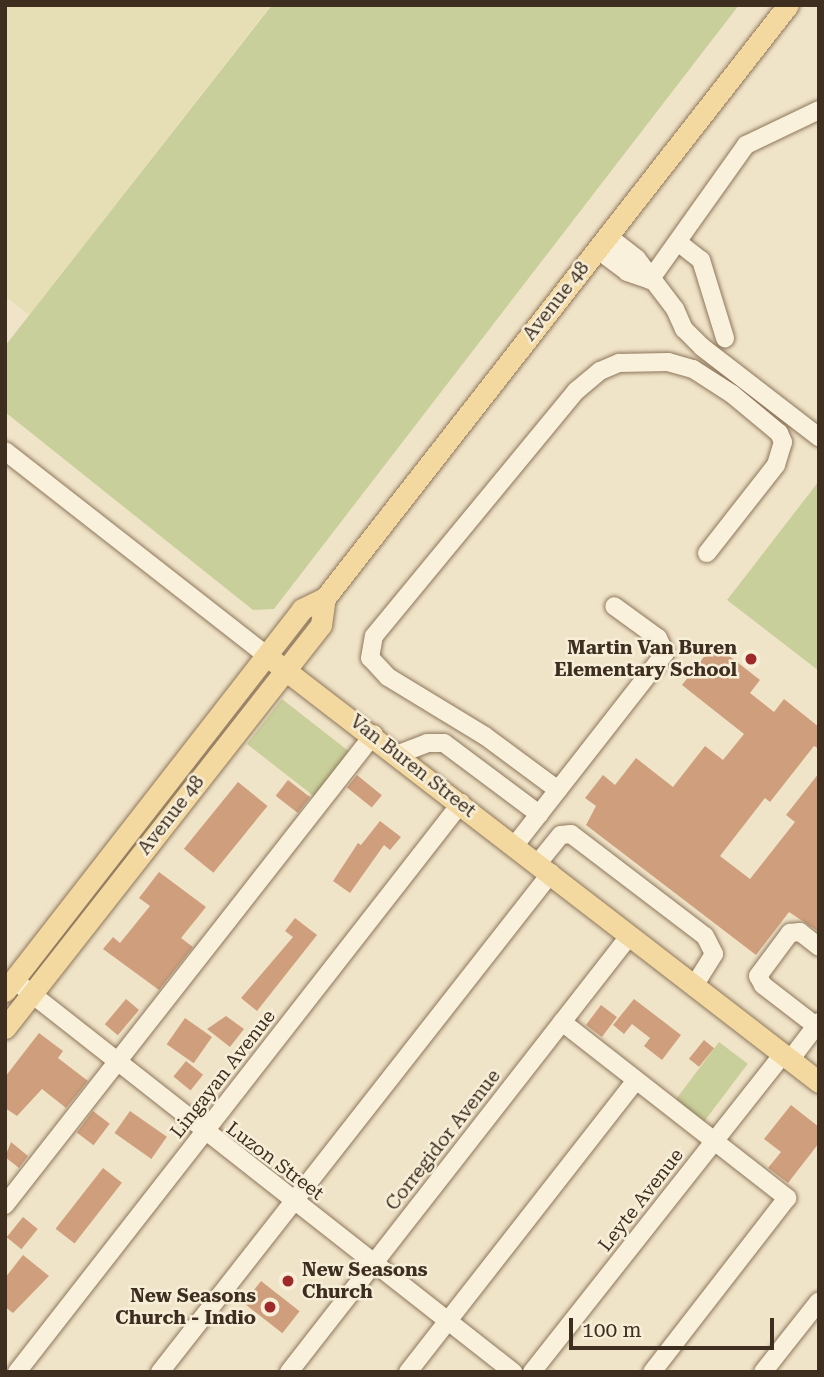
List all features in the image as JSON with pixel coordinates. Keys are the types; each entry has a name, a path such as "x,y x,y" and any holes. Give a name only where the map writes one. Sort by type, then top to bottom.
{"main road":[{"name":"Avenue 48","path":"5,1028 321,625 326,598 788,5"},
{"name":"Avenue 48","path":"10,985 302,609 326,598"},
{"name":"Van Buren Street","path":"267,656 374,734 819,1082"}],"street":[{"path":"650,280 679,243 746,145 819,110"},
{"path":"602,242 637,259 650,280 676,310 684,329 702,347 819,437"},
{"path":"679,243 701,260 725,338"},
{"path":"558,790 470,727 453,720 377,668 370,658 374,636 576,391 600,372 619,363 644,361 693,369 779,433 783,449 776,465 707,553"},
{"name":"Van Buren Street","path":"5,452 267,656"},
{"path":"515,845 665,653 658,638 614,606"},
{"path":"399,754 433,742 453,720"},
{"path":"454,749 470,727"},
{"path":"5,1205 374,734"},
{"path":"433,742 454,749 539,814"},
{"name":"Lingayan Avenue","path":"17,1372 461,803"},
{"path":"160,1372 294,1201 545,868 561,835 571,834 705,936 713,954 695,985"},
{"path":"817,1024 760,981 760,971 790,933 800,932 819,947"},
{"name":"Corregidor Avenue","path":"289,1372 630,935"},
{"name":"Luzon Street","path":"10,985 32,994 204,1133 513,1372"},
{"path":"562,1022 787,1198 652,1372"},
{"name":"Leyte Avenue","path":"532,1372 714,1141 817,1024"},
{"path":"408,1372 636,1080"},
{"path":"764,1372 819,1301"}],"shaded area":[{"path":"5,5 271,5 29,315 5,296"}],"green space":[{"path":"272,5 739,5 274,609 253,610 5,412 5,346"},
{"path":"819,481 819,671 727,600"},
{"path":"282,699 351,753 316,798 247,744"},
{"path":"719,1042 748,1064 703,1124 674,1102"}],"building":[{"path":"714,644 760,680 750,693 774,712 784,699 819,727 819,749 814,746 770,802 765,798 720,856 750,879 795,822 786,815 819,773 819,932 789,912 756,955 586,825 596,806 585,798 603,775 615,785 636,758 673,787 705,746 723,760 744,734 682,685"},
{"path":"357,775 382,795 372,808 347,787"},
{"path":"288,780 310,797 298,813 276,796"},
{"path":"238,782 268,806 213,873 184,849"},
{"path":"380,821 401,837 390,850 384,845 350,893 333,881 358,843 361,845"},
{"path":"159,872 206,907 181,938 193,947 159,990 103,949 113,937 120,943 150,906 139,898"},
{"path":"295,918 317,935 257,1011 241,998 293,937 285,931"},
{"path":"126,999 139,1010 118,1035 105,1024"},
{"path":"634,999 681,1035 662,1060 644,1046 650,1038 632,1024 624,1034 613,1025"},
{"path":"601,1005 617,1017 602,1037 586,1025"},
{"path":"226,1016 244,1029 230,1047 207,1029"},
{"path":"185,1018 212,1037 194,1063 167,1044"},
{"path":"39,1033 63,1051 58,1058 88,1081 66,1108 42,1089 17,1116 5,1108 5,1077"},
{"path":"704,1040 714,1048 699,1067 689,1059"},
{"path":"186,1061 203,1075 191,1090 173,1077"},
{"path":"791,1105 819,1127 819,1143 788,1183 768,1168 781,1152 764,1139"},
{"path":"93,1111 110,1124 94,1145 77,1133"},
{"path":"130,1111 167,1137 151,1159 115,1133"},
{"path":"11,1142 28,1156 19,1168 5,1157"},
{"path":"103,1168 122,1183 75,1243 56,1229"},
{"path":"23,1217 38,1229 21,1249 7,1237"},
{"path":"23,1255 49,1276 13,1313 5,1307 5,1278"},
{"name":"New Seasons Church - Indio","path":"261,1281 300,1311 282,1333 244,1303"}],"place":[{"name":"Martin Van Buren Elementary School","path":"751,659"},
{"name":"New Seasons Church","path":"288,1281"},
{"name":"New Seasons Church - Indio","path":"270,1307"}]}
